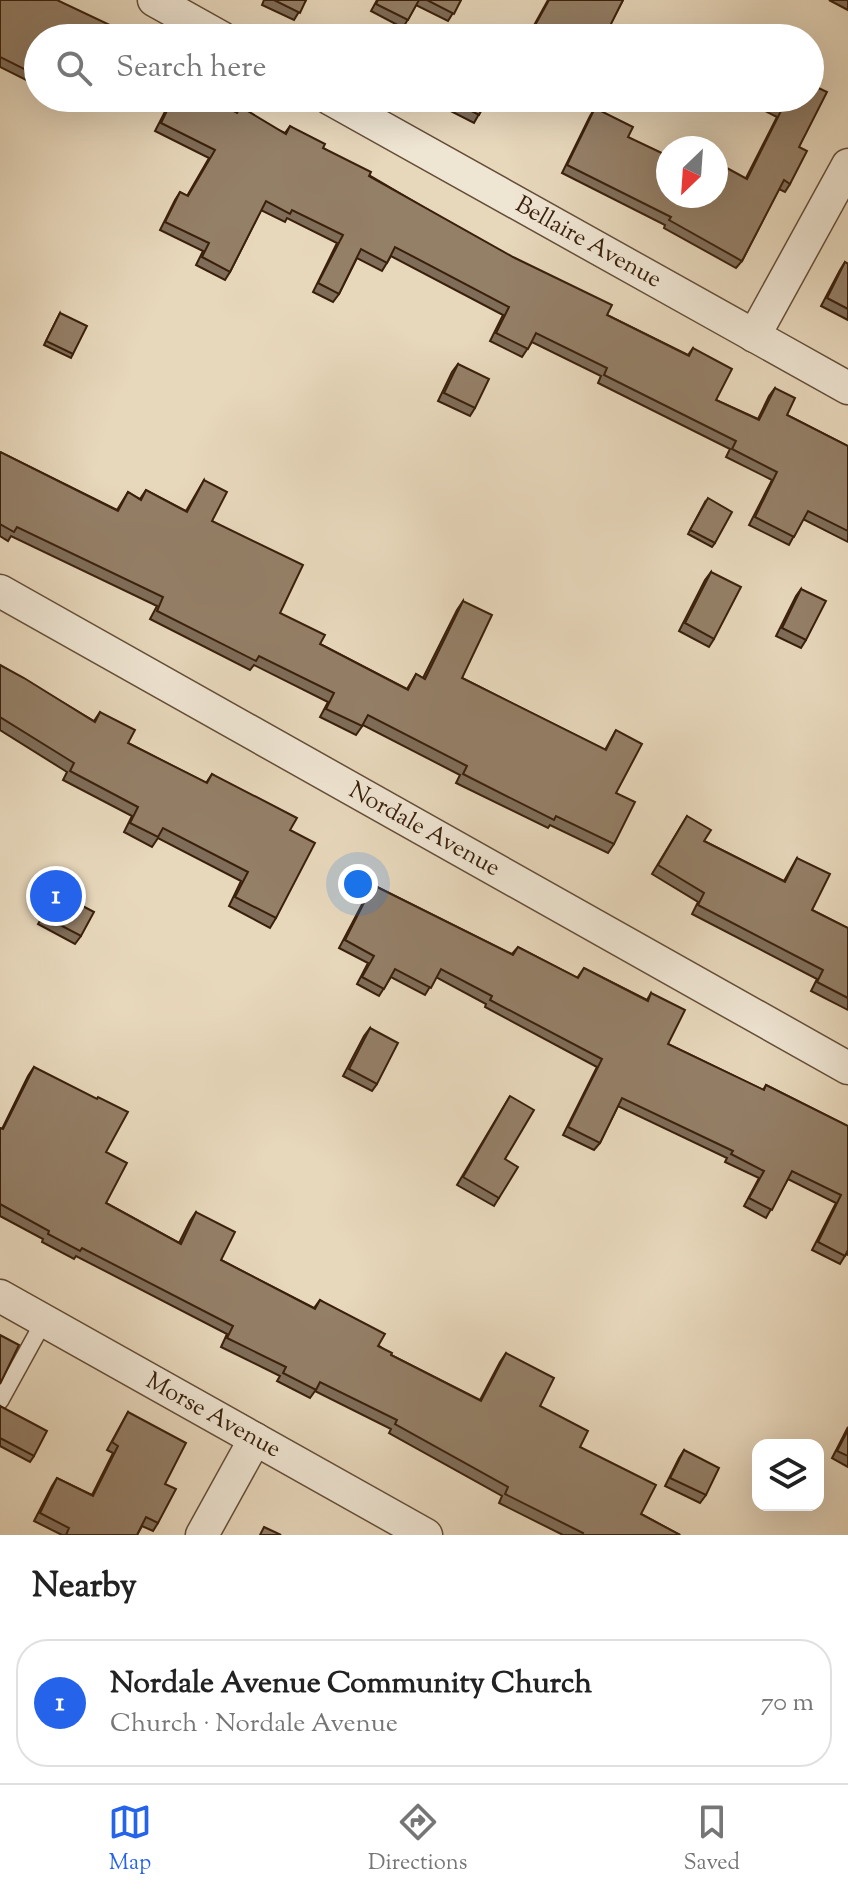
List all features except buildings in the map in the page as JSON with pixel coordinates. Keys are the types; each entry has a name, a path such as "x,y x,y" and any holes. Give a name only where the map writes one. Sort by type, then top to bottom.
{"street":[{"path":"154,0 197,24"},
{"name":"Bellaire Avenue","path":"354,112 848,388"},
{"path":"754,336 848,165"},
{"name":"Nordale Avenue","path":"0,591 848,1068"},
{"name":"Morse Avenue","path":"0,1296 426,1535"},
{"path":"202,1535 255,1439"}],"lane":[{"path":"0,1401 44,1321"}],"place":[{"name":"Nordale Avenue Community Church","path":"56,896"}]}
